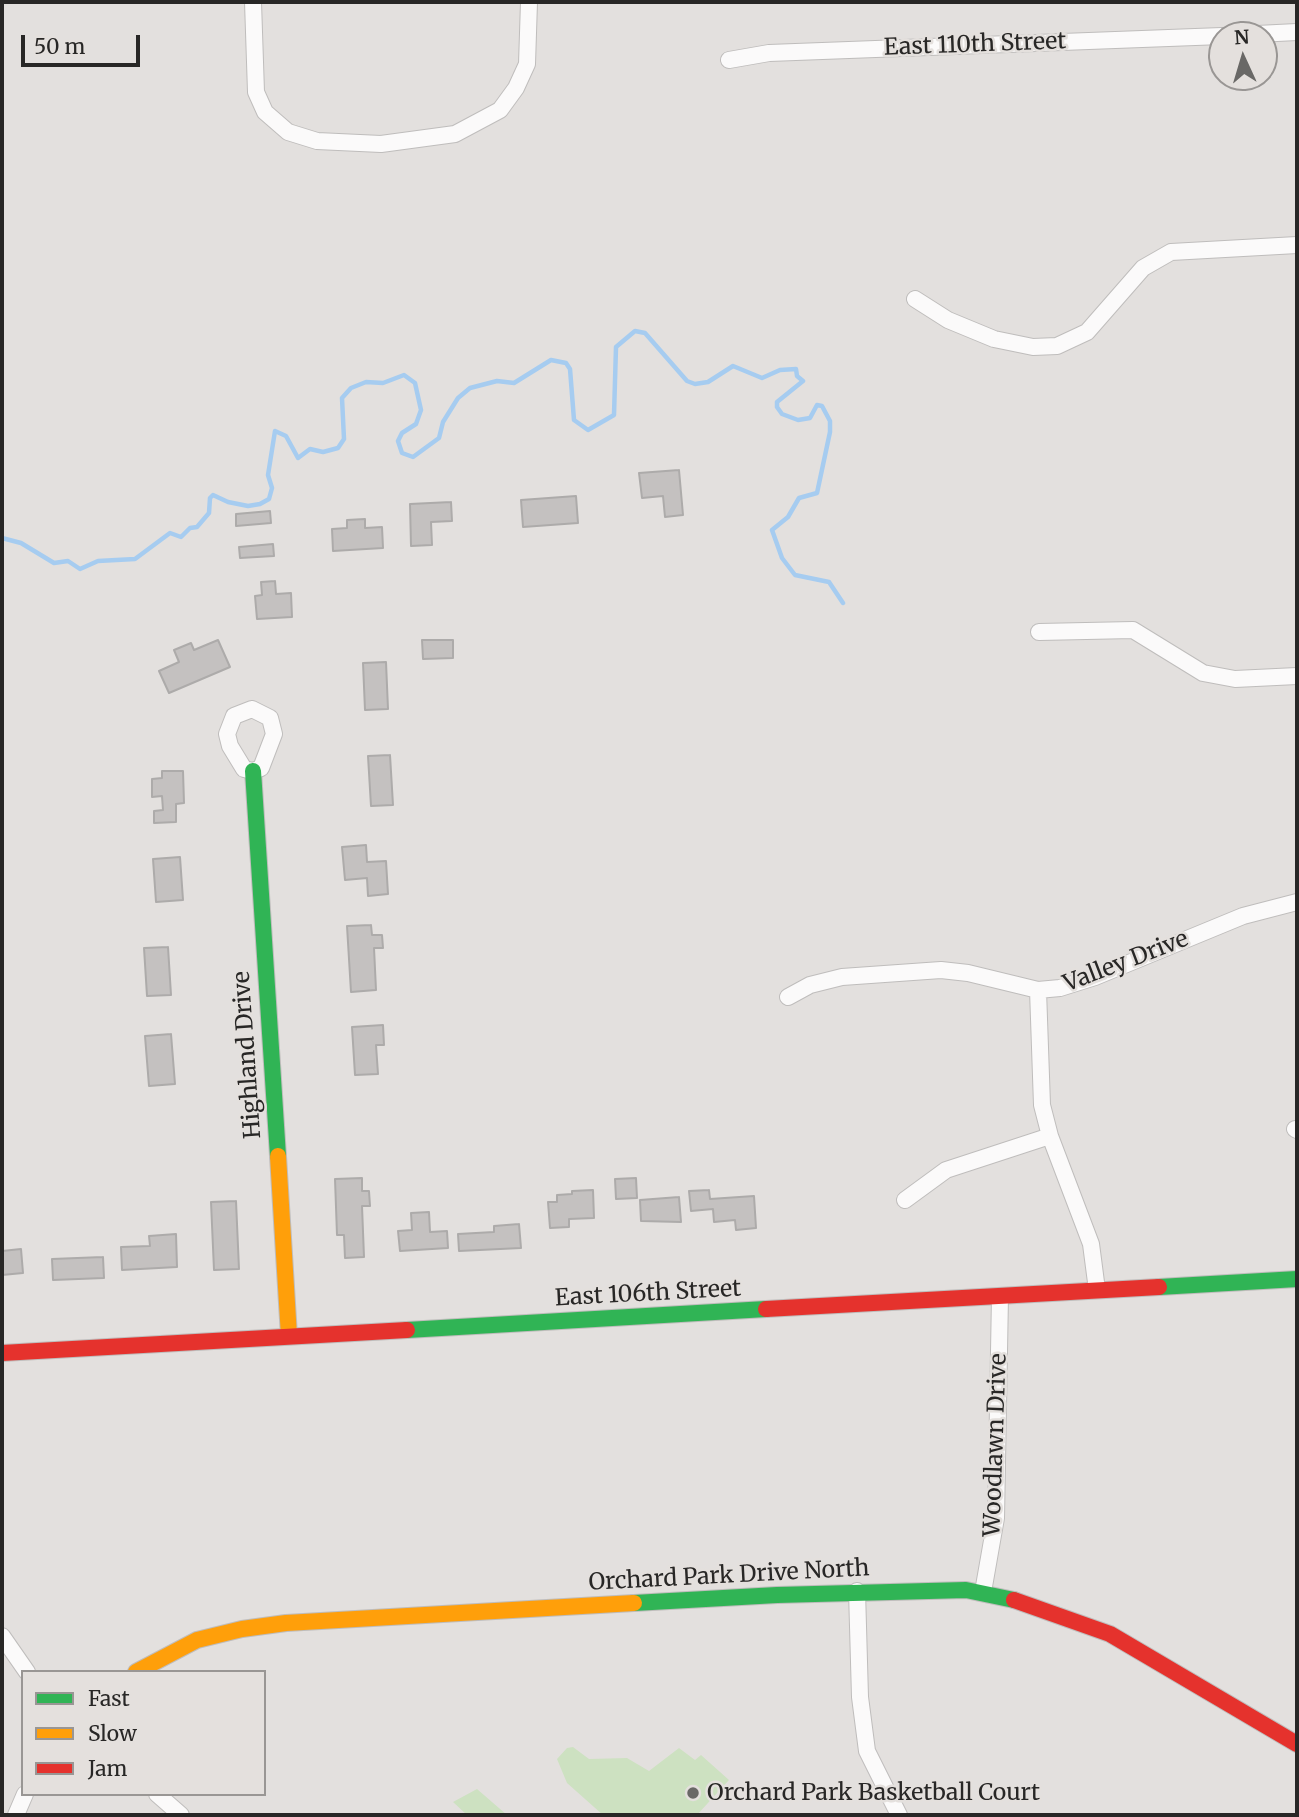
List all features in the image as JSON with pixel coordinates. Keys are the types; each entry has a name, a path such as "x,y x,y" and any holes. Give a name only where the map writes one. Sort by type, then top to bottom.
{"street":[{"path":"253,2 256,92 265,112 288,132 332,144 419,141 455,134 500,110 516,88 527,64 529,2"},
{"path":"1278,33 1297,32"},
{"name":"East 110th Street","path":"729,60 769,53 1208,37"},
{"path":"915,299 948,320 994,339 1034,347 1057,346 1087,332 1143,268 1171,252 1297,245"},
{"path":"1039,632 1133,631 1203,673 1235,679 1297,676"},
{"name":"Highland Drive","path":"254,771 289,1336"},
{"name":"Valley Drive","path":"788,997 822,981 941,970 968,973 1038,990 1075,985 1243,916 1297,902"},
{"path":"1038,990 1040,1091 1050,1136 1091,1244 1097,1290"},
{"path":"905,1200 946,1170 1050,1136"},
{"name":"East 106th Street","path":"2,1353 1297,1279"},
{"name":"Woodlawn Drive","path":"983,1592 996,1518 1000,1296"},
{"path":"857,1591 860,1697 867,1751 899,1815"},
{"name":"Orchard Park Drive North","path":"140,1670 197,1640 242,1629 286,1623 857,1591 983,1592 1063,1615 1110,1634 1297,1744"},
{"path":"2,1636 26,1670"},
{"path":"16,1815 24,1796"},
{"path":"159,1796 181,1815"}],"green space":[{"path":"573,1747 589,1759 627,1758 649,1771 679,1748 695,1760 701,1755 729,1780 697,1815 603,1815 567,1783 557,1759 567,1748"},
{"path":"477,1789 507,1815 467,1815 453,1802"}],"building":[{"path":"679,470 683,515 665,517 663,496 642,498 639,473"},
{"path":"576,496 578,523 523,527 521,500"},
{"path":"451,502 452,521 431,522 432,545 411,546 410,504"},
{"path":"270,511 271,523 236,526 236,514"},
{"path":"365,519 365,528 382,527 383,548 333,551 332,529 347,528 347,520"},
{"path":"273,544 274,556 240,558 239,547"},
{"path":"275,581 276,594 291,593 292,617 257,619 255,596 262,595 261,582"},
{"path":"218,640 230,667 169,693 159,671 179,662 174,650 191,643 194,650"},
{"path":"422,640 453,640 453,658 423,659"},
{"path":"386,662 388,709 365,710 363,663"},
{"path":"390,755 393,805 371,806 368,756"},
{"path":"162,771 183,771 184,803 176,804 176,822 154,823 154,811 163,810 162,796 152,797 152,779 162,778"},
{"path":"366,845 367,862 386,861 388,894 368,896 367,878 345,880 342,847"},
{"path":"180,857 183,900 156,902 153,859"},
{"path":"371,925 372,935 382,935 383,948 374,948 376,990 351,992 347,926"},
{"path":"168,947 171,995 147,996 144,948"},
{"path":"383,1025 384,1045 376,1045 378,1074 355,1075 352,1027"},
{"path":"171,1034 175,1084 149,1086 145,1036"},
{"path":"362,1178 362,1191 369,1191 370,1206 362,1206 364,1257 345,1258 344,1235 337,1235 335,1179"},
{"path":"636,1178 637,1198 616,1199 615,1179"},
{"path":"593,1190 594,1218 569,1219 569,1227 550,1228 548,1202 557,1202 557,1195 572,1194 572,1191"},
{"path":"709,1190 710,1199 754,1196 756,1228 736,1230 735,1220 714,1222 713,1209 691,1211 689,1191"},
{"path":"679,1197 681,1222 641,1221 640,1200"},
{"path":"236,1201 239,1269 214,1270 211,1202"},
{"path":"429,1212 430,1232 447,1231 448,1248 400,1251 398,1231 412,1230 411,1213"},
{"path":"519,1224 521,1248 459,1251 458,1234 494,1232 494,1226"},
{"path":"176,1234 177,1267 122,1270 121,1247 150,1246 149,1236"},
{"path":"21,1249 23,1273 2,1275 2,1251"},
{"path":"103,1257 104,1278 53,1280 52,1259"}],"waterway":[{"path":"2,538 21,543 54,563 68,561 80,569 98,561 135,559 170,533 181,537 190,528 197,527 209,513 210,498 213,495 228,502 248,506 269,499 272,488 268,475 275,431 286,436 298,458 310,449 323,452 338,448 344,439 342,398 351,388 366,382 383,383 404,375 415,383 421,410 416,424 402,433 398,441 402,453 413,457 439,438 443,422 458,398 470,388 497,381 514,383 551,360 566,363 570,369 574,420 588,430 614,415 616,347 635,331 645,333 687,381 695,384 708,382 733,366 762,378 780,370 796,369 797,376 803,381 777,402 777,407 782,414 798,420 810,418 817,405 822,406 830,421 830,432 817,493 799,498 788,517 772,530 782,558 795,575 829,582 843,603"}],"traffic: fast":[{"path":"253,771 278,1156"},
{"path":"1159,1287 1297,1279"},
{"path":"407,1330 766,1309"},
{"path":"634,1603 777,1595 966,1590 1014,1600"}],"traffic: slow":[{"path":"278,1156 289,1336"},
{"path":"140,1670 197,1640 242,1629 286,1623 634,1603"}],"traffic: jam":[{"path":"766,1309 1159,1287"},
{"path":"2,1353 407,1330"},
{"path":"1014,1600 1110,1634 1297,1744"}],"place":[{"name":"Orchard Park Basketball Court","path":"693,1793"}]}
